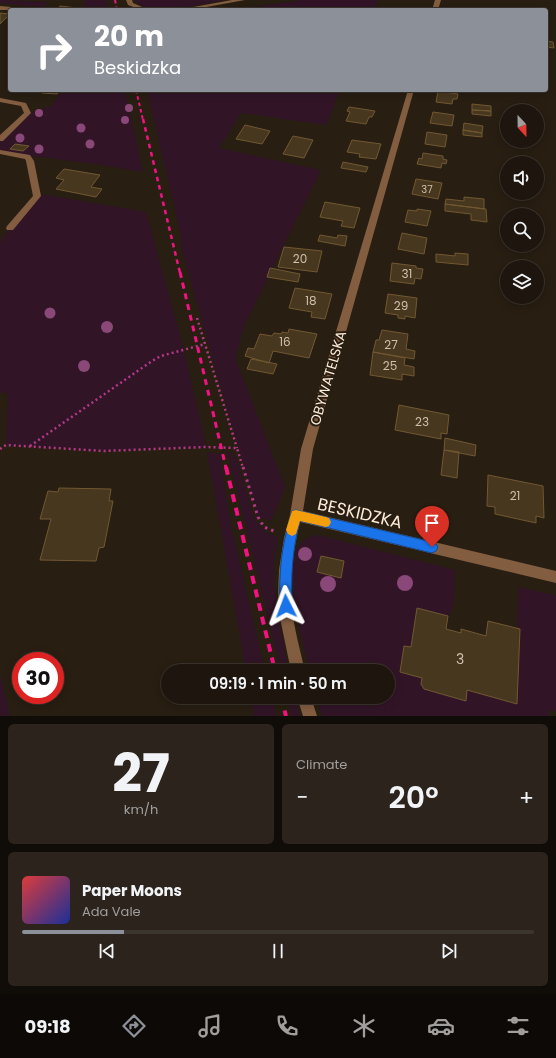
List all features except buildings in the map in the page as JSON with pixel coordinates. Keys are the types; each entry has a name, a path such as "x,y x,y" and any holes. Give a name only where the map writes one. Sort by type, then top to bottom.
{"street":[{"path":"129,0 130,4 141,8"},
{"path":"192,8 242,0"},
{"name":"OBYWATELSKA","path":"297,664 287,618 284,593 285,570 290,538 296,515 308,450 410,92"},
{"path":"0,100 24,104 28,113 0,139"},
{"path":"0,152 27,157 30,160 37,196 10,228"},
{"name":"BESKIDZKA","path":"296,515 556,577"},
{"path":"306,704 310,716"}],"path":[{"path":"197,318 258,517 264,527 290,538"},
{"path":"29,446 46,436 152,361 161,356 205,344"},
{"path":"0,449 6,445 104,451 206,447 237,448"}],"shaded area":[{"path":"0,0 48,2 42,7 0,3"},
{"path":"84,0 106,0 108,8 85,8"},
{"path":"135,0 225,0 177,8 152,8 142,6"},
{"path":"302,0 378,0 375,8 248,8"},
{"path":"62,92 125,92 143,172 95,164 0,152 0,139 28,113 51,106"},
{"path":"147,92 339,92 326,125 241,113 219,148 321,170 244,326 235,358 285,487 271,521 258,517 182,251 180,231"},
{"path":"47,195 146,212 185,354 206,447 104,451 6,445 8,394 0,392 0,243 10,228 37,196"},
{"path":"227,450 233,453 237,459 255,520 267,533 278,537 274,559 274,587 287,664 279,664"},
{"path":"207,452 220,454 230,520 263,664 245,664"},
{"path":"318,535 455,570 454,600 451,611 448,616 417,608 411,647 404,646 400,672 422,678 421,684 425,689 466,701 467,690 517,704 520,630 517,628 518,591 520,587 556,596 556,712 549,710 549,716 322,716 319,704 395,704 395,664 308,664 296,609 292,575 293,561 296,550 302,542 311,536"},
{"path":"0,676 1,677 10,716 0,716"},
{"path":"252,704 273,704 276,716 254,716"},
{"path":"289,704 297,704 300,716 292,716"}],"railway":[{"path":"115,0 117,8"},
{"path":"136,92 143,120"},
{"path":"143,119 180,273"},
{"path":"180,272 226,468"},
{"path":"226,467 273,664"},
{"path":"283,704 286,716"}],"slow traffic":[{"path":"292,530 296,515 326,522"}],"route":[{"path":"286,606 284,593 285,570 290,538 296,515 432,547"}]}
